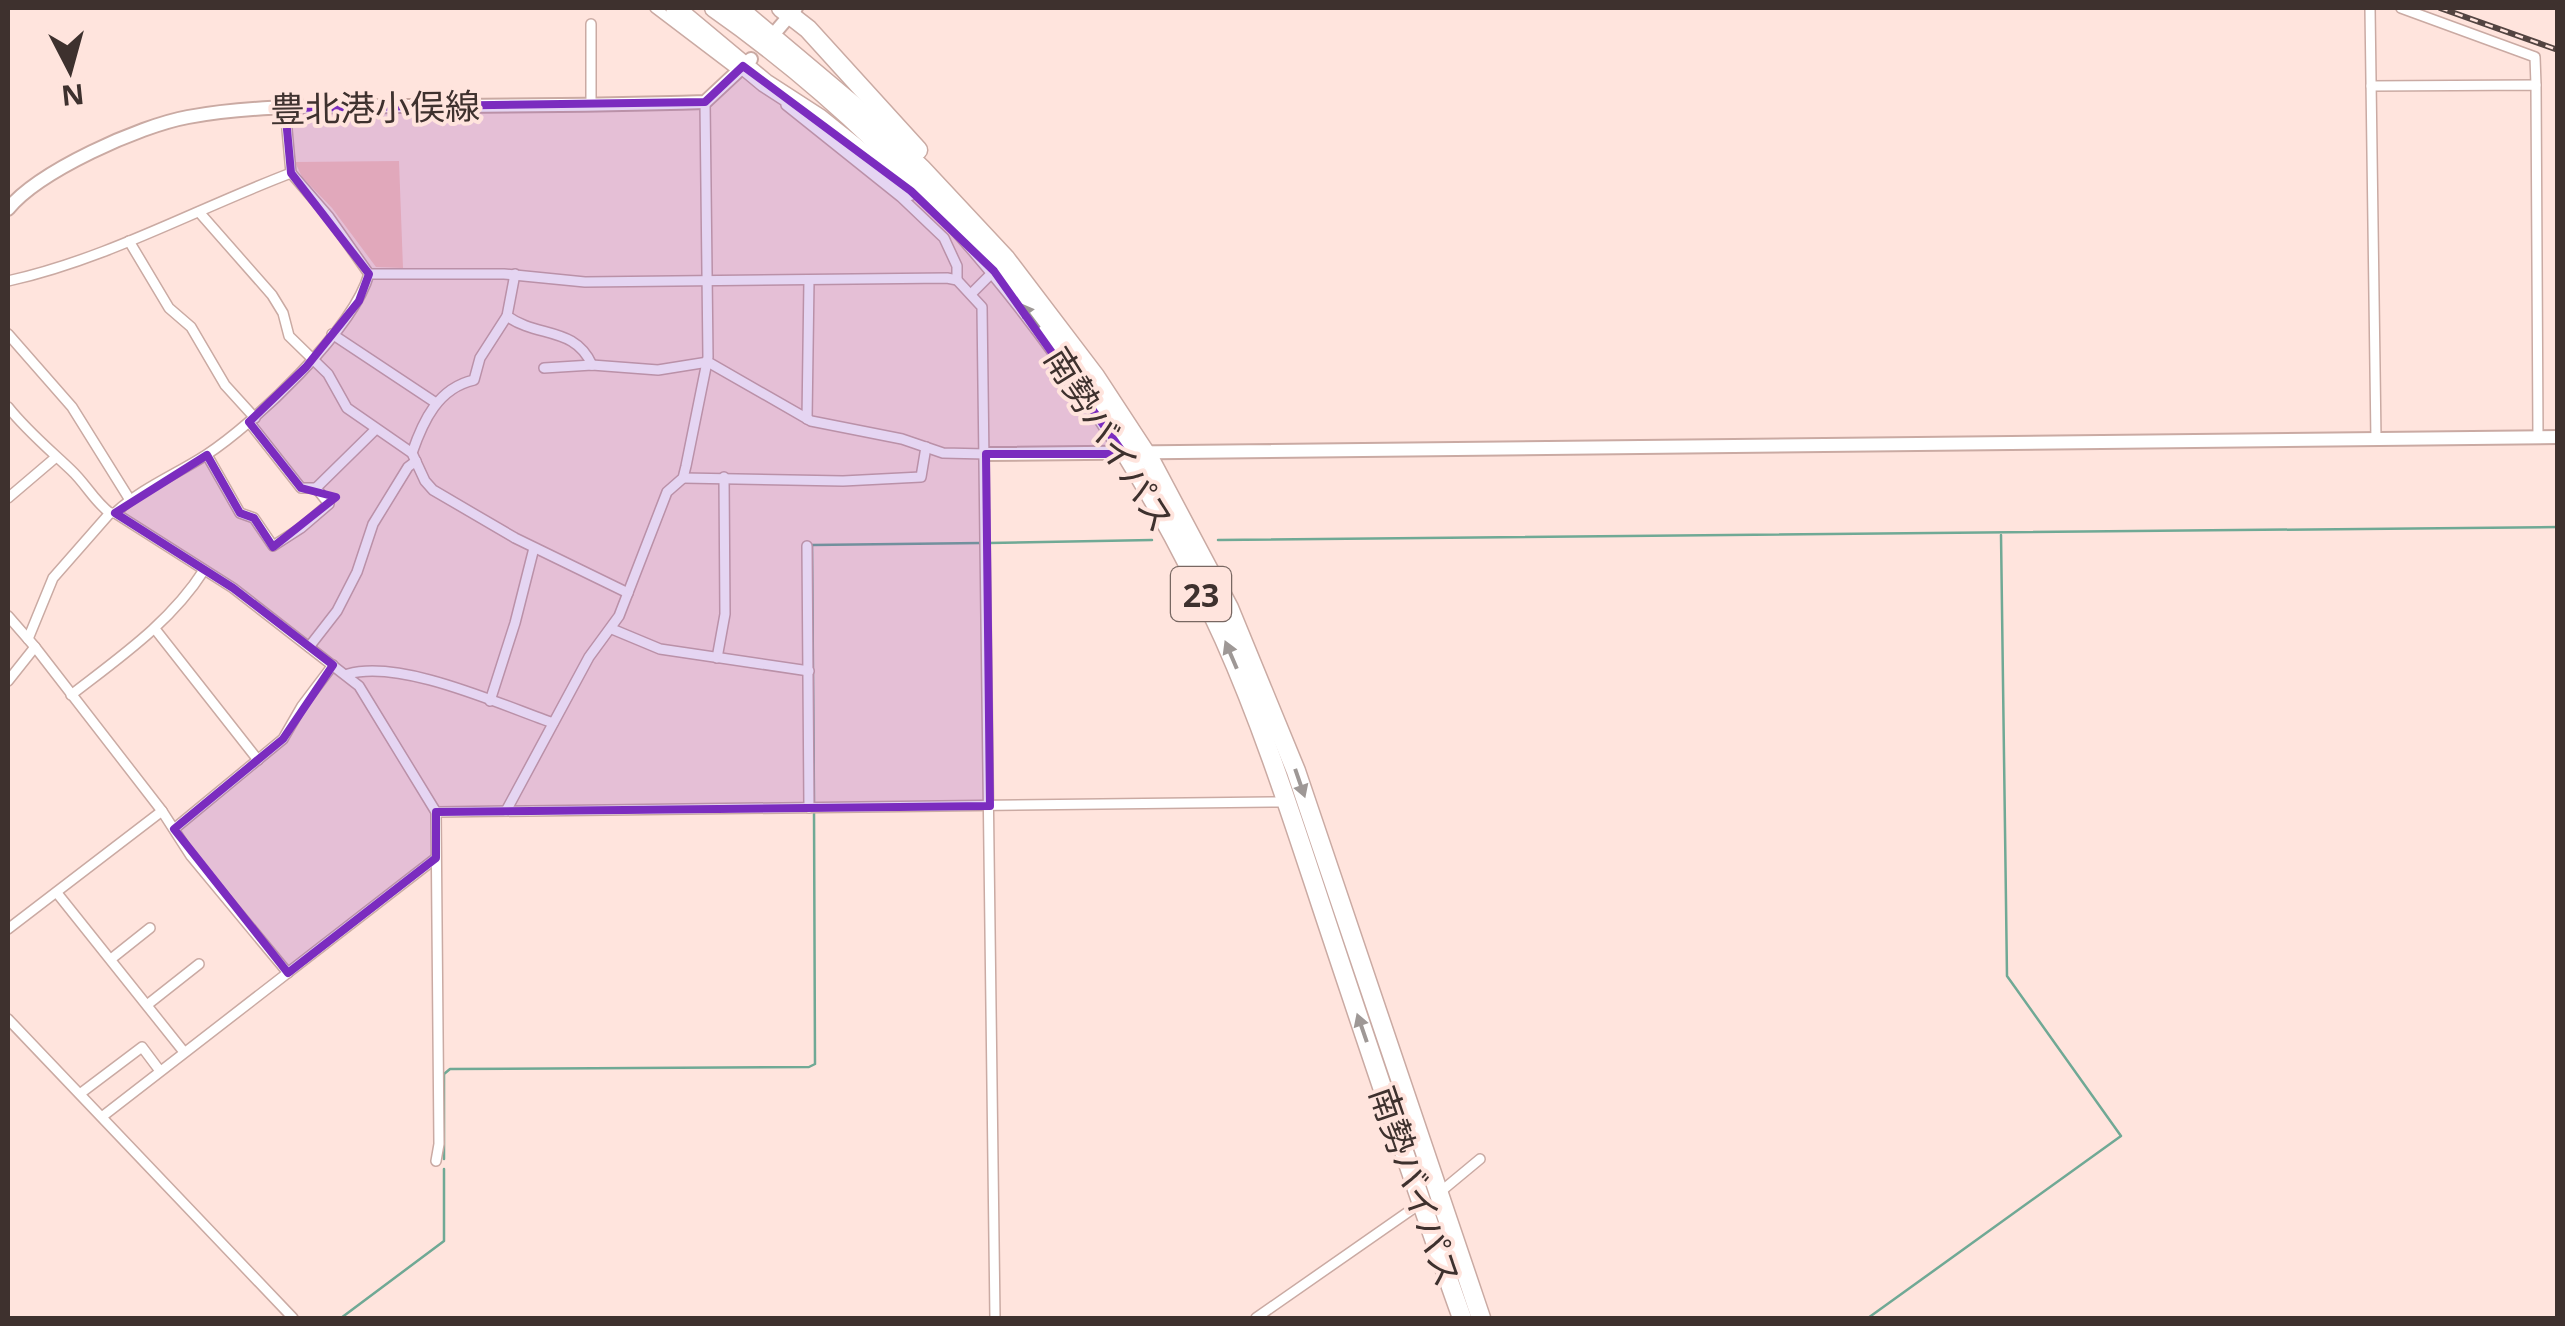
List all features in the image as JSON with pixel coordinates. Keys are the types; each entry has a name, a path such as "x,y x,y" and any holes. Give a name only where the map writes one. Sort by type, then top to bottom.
{"highway":[{"path":"675,8 764,84 819,118 1000,265"},
{"name":"南勢バイパス","path":"714,8 862,129 1000,265 1124,454 1194,578 1246,691 1429,1199 1481,1318"},
{"name":"南勢バイパス","path":"738,8 870,120 1084,360 1146,454 1230,608 1296,772 1429,1199 1462,1318"},
{"path":"789,10 982,221 1000,265"}],"street":[{"path":"506,811 588,656 612,628 666,492 682,478 708,362 705,102 744,65 654,8"},
{"path":"2370,8 2376,440"},
{"path":"2401,8 2536,57 2538,437"},
{"path":"778,29 789,10"},
{"path":"591,24 591,105"},
{"path":"764,84 792,111 902,197 944,238 957,266 957,280"},
{"path":"2371,86 2536,85"},
{"name":"豊北港小俣線","path":"8,209 53,172 154,126 238,110 705,102"},
{"path":"285,108 291,173 329,216 370,274"},
{"path":"8,282 59,270 291,173"},
{"path":"199,212 272,295 290,336 328,374 348,408 414,457 433,490 534,548 628,592"},
{"path":"129,241 168,308 191,326 225,385 301,488 316,488 375,430"},
{"path":"972,293 1000,265"},
{"path":"370,274 516,274 585,282 957,280 982,308 995,1318"},
{"path":"8,681 32,643 53,578 113,513 207,455 252,420 312,358 359,301 370,274"},
{"path":"309,647 337,611 357,572 373,524 414,457 436,403 448,390 474,380 480,358 507,316 516,274"},
{"path":"807,420 809,280"},
{"path":"507,316 529,327 567,336 580,345 592,365"},
{"path":"8,334 72,407 130,500"},
{"path":"332,334 436,403"},
{"path":"544,368 592,365 658,370 708,362 807,420 955,454 2558,436"},
{"path":"8,407 70,469 98,504 265,610 348,674 436,812 436,1161"},
{"path":"682,478 843,482 921,476 926,447"},
{"path":"207,455 240,513 254,518 272,546 329,504 316,488"},
{"path":"8,498 55,458"},
{"path":"717,658 725,614 724,477"},
{"path":"807,546 813,808"},
{"path":"490,701 534,548"},
{"path":"71,695 155,630 187,596 204,570"},
{"path":"8,616 162,811 191,856 288,973"},
{"path":"612,628 645,645 808,671"},
{"path":"155,630 258,760"},
{"path":"174,828 289,732 302,706 333,665"},
{"path":"348,674 380,669 417,677 553,723"},
{"path":"436,812 1278,802"},
{"path":"8,928 162,811"},
{"path":"103,1116 436,858"},
{"path":"57,893 184,1052"},
{"path":"111,960 150,928"},
{"path":"147,1005 199,964"},
{"path":"8,1020 294,1318"},
{"path":"81,1093 142,1047 160,1071"},
{"path":"1256,1318 1429,1199 1480,1159"}],"highlighted area":[{"path":"743,66 911,191 994,271 1124,454 986,454 990,806 436,812 436,858 288,973 174,829 283,739 333,665 233,588 115,513 207,455 240,513 254,518 273,547 336,497 301,488 249,422 306,367 359,301 369,274 291,173 285,108 705,102"}],"shaded area":[{"path":"399,161 403,268 376,267 332,208 302,177 295,162"}],"waterway":[{"path":"1218,540 2558,527"},
{"path":"1868,1318 2121,1136 2007,976 2001,535"},
{"path":"989,543 1152,540"},
{"path":"814,802 812,545 981,543"},
{"path":"444,1159 444,1074 450,1069 815,1064 814,810"},
{"path":"341,1318 444,1241 444,1169"}],"railway":[{"path":"2440,8 2558,50"}]}
